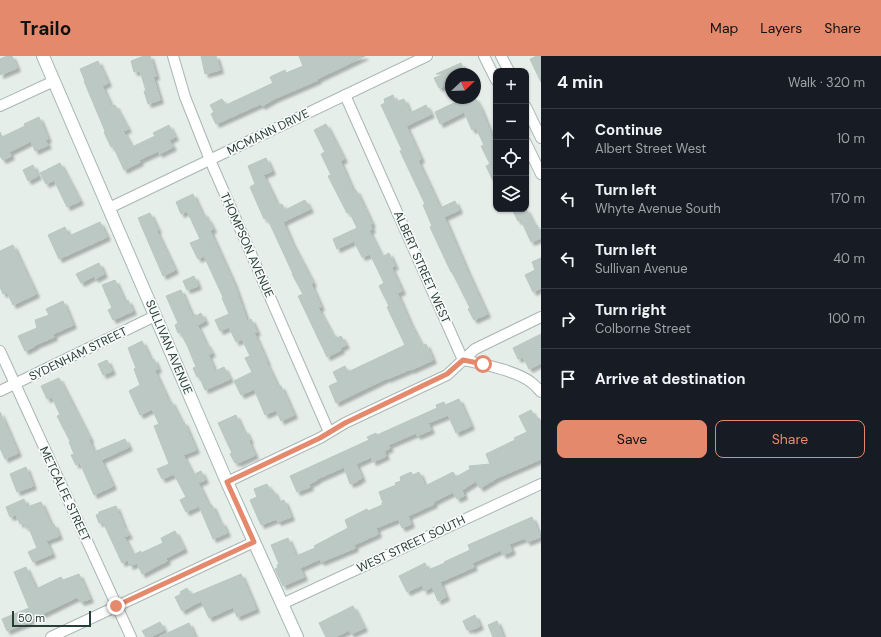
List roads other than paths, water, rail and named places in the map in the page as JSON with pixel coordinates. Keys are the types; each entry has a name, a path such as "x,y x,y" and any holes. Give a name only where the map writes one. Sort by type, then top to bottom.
{"street":[{"name":"SULLIVAN AVENUE","path":"43,56 227,482 297,637"},
{"name":"THOMPSON AVENUE","path":"173,56 185,97 210,160 329,432"},
{"name":"MCMANN DRIVE","path":"109,208 427,56"},
{"path":"484,56 493,74"},
{"path":"501,56 507,68"},
{"path":"0,106 54,81"},
{"name":"ALBERT STREET WEST","path":"345,95 463,360"},
{"path":"529,113 541,138"},
{"path":"529,149 541,174"},
{"name":"SYDENHAM STREET","path":"0,391 156,316"},
{"path":"227,482 320,438 345,423 447,374 475,349 541,317"},
{"name":"METCALFE STREET","path":"0,351 131,637"},
{"path":"463,360 513,373 532,382 541,392"},
{"name":"WEST STREET SOUTH","path":"282,604 541,484"},
{"path":"51,637 254,542"}]}
